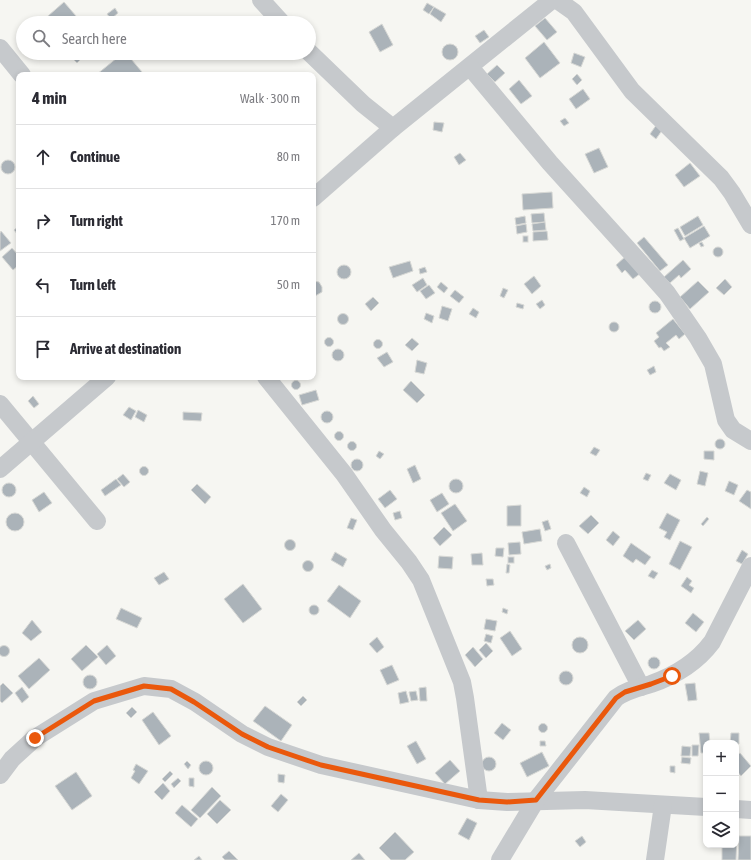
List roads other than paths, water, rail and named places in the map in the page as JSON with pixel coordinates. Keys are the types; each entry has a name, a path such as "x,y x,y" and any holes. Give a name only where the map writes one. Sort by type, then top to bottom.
{"street":[{"path":"260,0 275,16"},
{"path":"316,195 393,128 552,0"},
{"path":"557,0 574,12 632,91 721,178 732,193 751,225"},
{"path":"0,48 20,72"},
{"path":"316,59 363,104 393,128"},
{"path":"470,67 550,163 636,256 667,293 698,338 713,364 726,420 733,430 751,440"},
{"path":"0,469 104,380"},
{"path":"268,380 344,474 382,530 409,562 421,580 462,682 479,800"},
{"path":"0,404 97,521"},
{"path":"566,543 641,687"},
{"path":"500,860 536,800 616,698 625,692 672,676 703,653 712,642 751,566"},
{"path":"0,775 6,754 35,738 94,701 144,686 171,689 194,702 242,734 268,747 321,765 479,800 507,802 536,800 585,800 703,807"},
{"path":"655,860 663,805"},
{"path":"739,809 751,810"}]}
